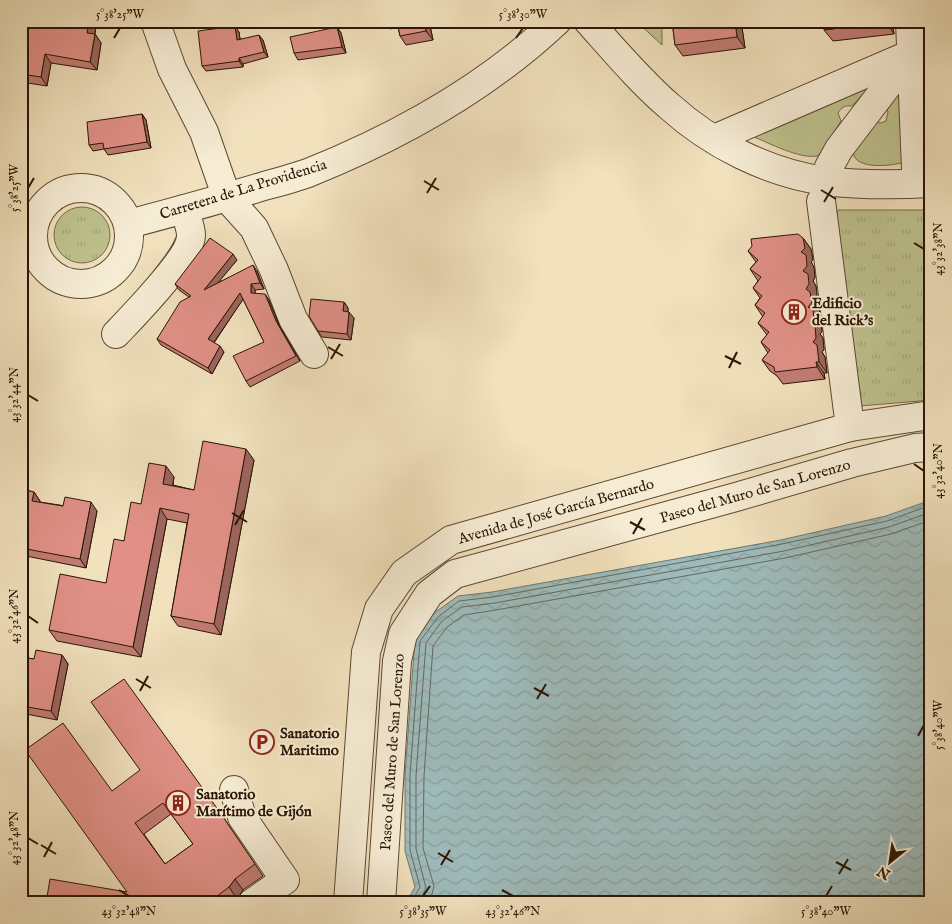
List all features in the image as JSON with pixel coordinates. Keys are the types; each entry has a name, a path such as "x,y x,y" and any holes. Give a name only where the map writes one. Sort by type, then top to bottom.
{"street":[{"path":"155,21 172,69 204,132 227,198 254,228 274,270 293,319 314,354"},
{"name":"Carretera de La Providencia","path":"129,224 227,198 307,173 377,143 461,96 539,39 557,21"},
{"path":"588,21 669,106 690,124 714,139 748,158 801,176 825,181 865,183 923,176 911,54 910,21"},
{"path":"714,139 911,54"},
{"path":"830,167 839,149 911,54"},
{"path":"69,188 89,188 107,195 121,208 129,224 126,249 117,267 101,279 82,284 62,281 45,269 28,250 39,212 52,197 69,188"},
{"path":"821,202 850,427"},
{"path":"116,334 161,285 183,255 191,236 184,209"},
{"name":"Avenida de José García Bernardo","path":"348,903 366,652 380,609 404,573 451,540 850,427 931,415"},
{"name":"Paseo del Muro de San Lorenzo","path":"382,903 397,661 404,634 430,594 455,574 736,497 852,463 915,448 931,447"},
{"path":"234,790 242,817 285,880 252,903"}],"green space":[{"path":"636,21 662,21 662,45"},
{"path":"864,83 866,91 852,106 846,106 839,111 841,121 821,153 817,156 793,153 752,136"},
{"path":"899,91 907,161 876,166 860,162 855,158 853,152 855,144 874,122 881,123 886,121 888,112 886,107"},
{"path":"82,207 93,209 102,215 108,224 110,235 108,246 102,255 93,261 82,263 71,261 62,255 56,246 54,235 56,224 62,215 71,209"},
{"path":"838,210 931,210 931,400 860,406 832,233"}],"water":[{"path":"931,500 931,903 406,903 415,887 405,851 405,775 415,638 434,613 458,596 492,592 781,540 886,516"}],"building":[{"path":"21,21 89,21 87,33 95,34 90,62 45,54 41,77 21,74"},
{"path":"397,21 424,21 426,31 400,36"},
{"path":"672,21 735,21 737,37 675,45"},
{"path":"823,21 886,21 886,22 824,30"},
{"path":"235,26 237,40 259,35 264,52 239,58 239,61 202,66 198,31"},
{"path":"337,27 342,47 294,53 290,37"},
{"path":"142,114 147,142 104,149 103,143 89,145 87,122"},
{"name":"Edificio del Rick's","path":"798,234 803,238 805,248 801,252 806,255 807,266 803,271 808,274 809,284 806,289 810,292 812,302 808,307 813,310 814,320 811,324 815,326 816,338 813,342 817,345 819,362 816,362 817,367 775,372 774,367 762,360 770,350 761,342 769,332 758,323 765,313 755,305 762,296 753,288 761,277 750,269 758,260 748,251 752,246 751,239"},
{"path":"210,238 233,254 204,290 253,265 260,283 251,284 251,293 265,294 276,321 296,356 246,381 233,356 264,342 240,293 208,339 220,346 208,368 157,339 180,302 191,296 175,284"},
{"path":"311,299 344,302 343,311 349,312 347,334 318,331 309,316"},
{"path":"203,441 246,449 214,624 171,616 189,514 160,508 133,647 49,630 60,574 106,583 114,539 124,541 131,502 141,504 149,463 166,466 163,484 194,490"},
{"path":"21,489 34,492 32,501 63,506 65,497 91,502 80,559 21,548"},
{"path":"36,650 62,655 51,711 21,706 21,657 34,659"},
{"name":"Sanatorio Marítimo de Gijón","path":"124,679 255,864 208,903 46,903 50,879 127,892 25,750 63,723 112,791 140,770 91,702","holes":["163,803 193,844 165,864 135,823"]}],"place":[{"name":"Edificio del Rick's","path":"794,312"},
{"name":"Sanatorio Maritimo","path":"262,742"},
{"name":"Sanatorio Marítimo de Gijón","path":"178,803"}]}
